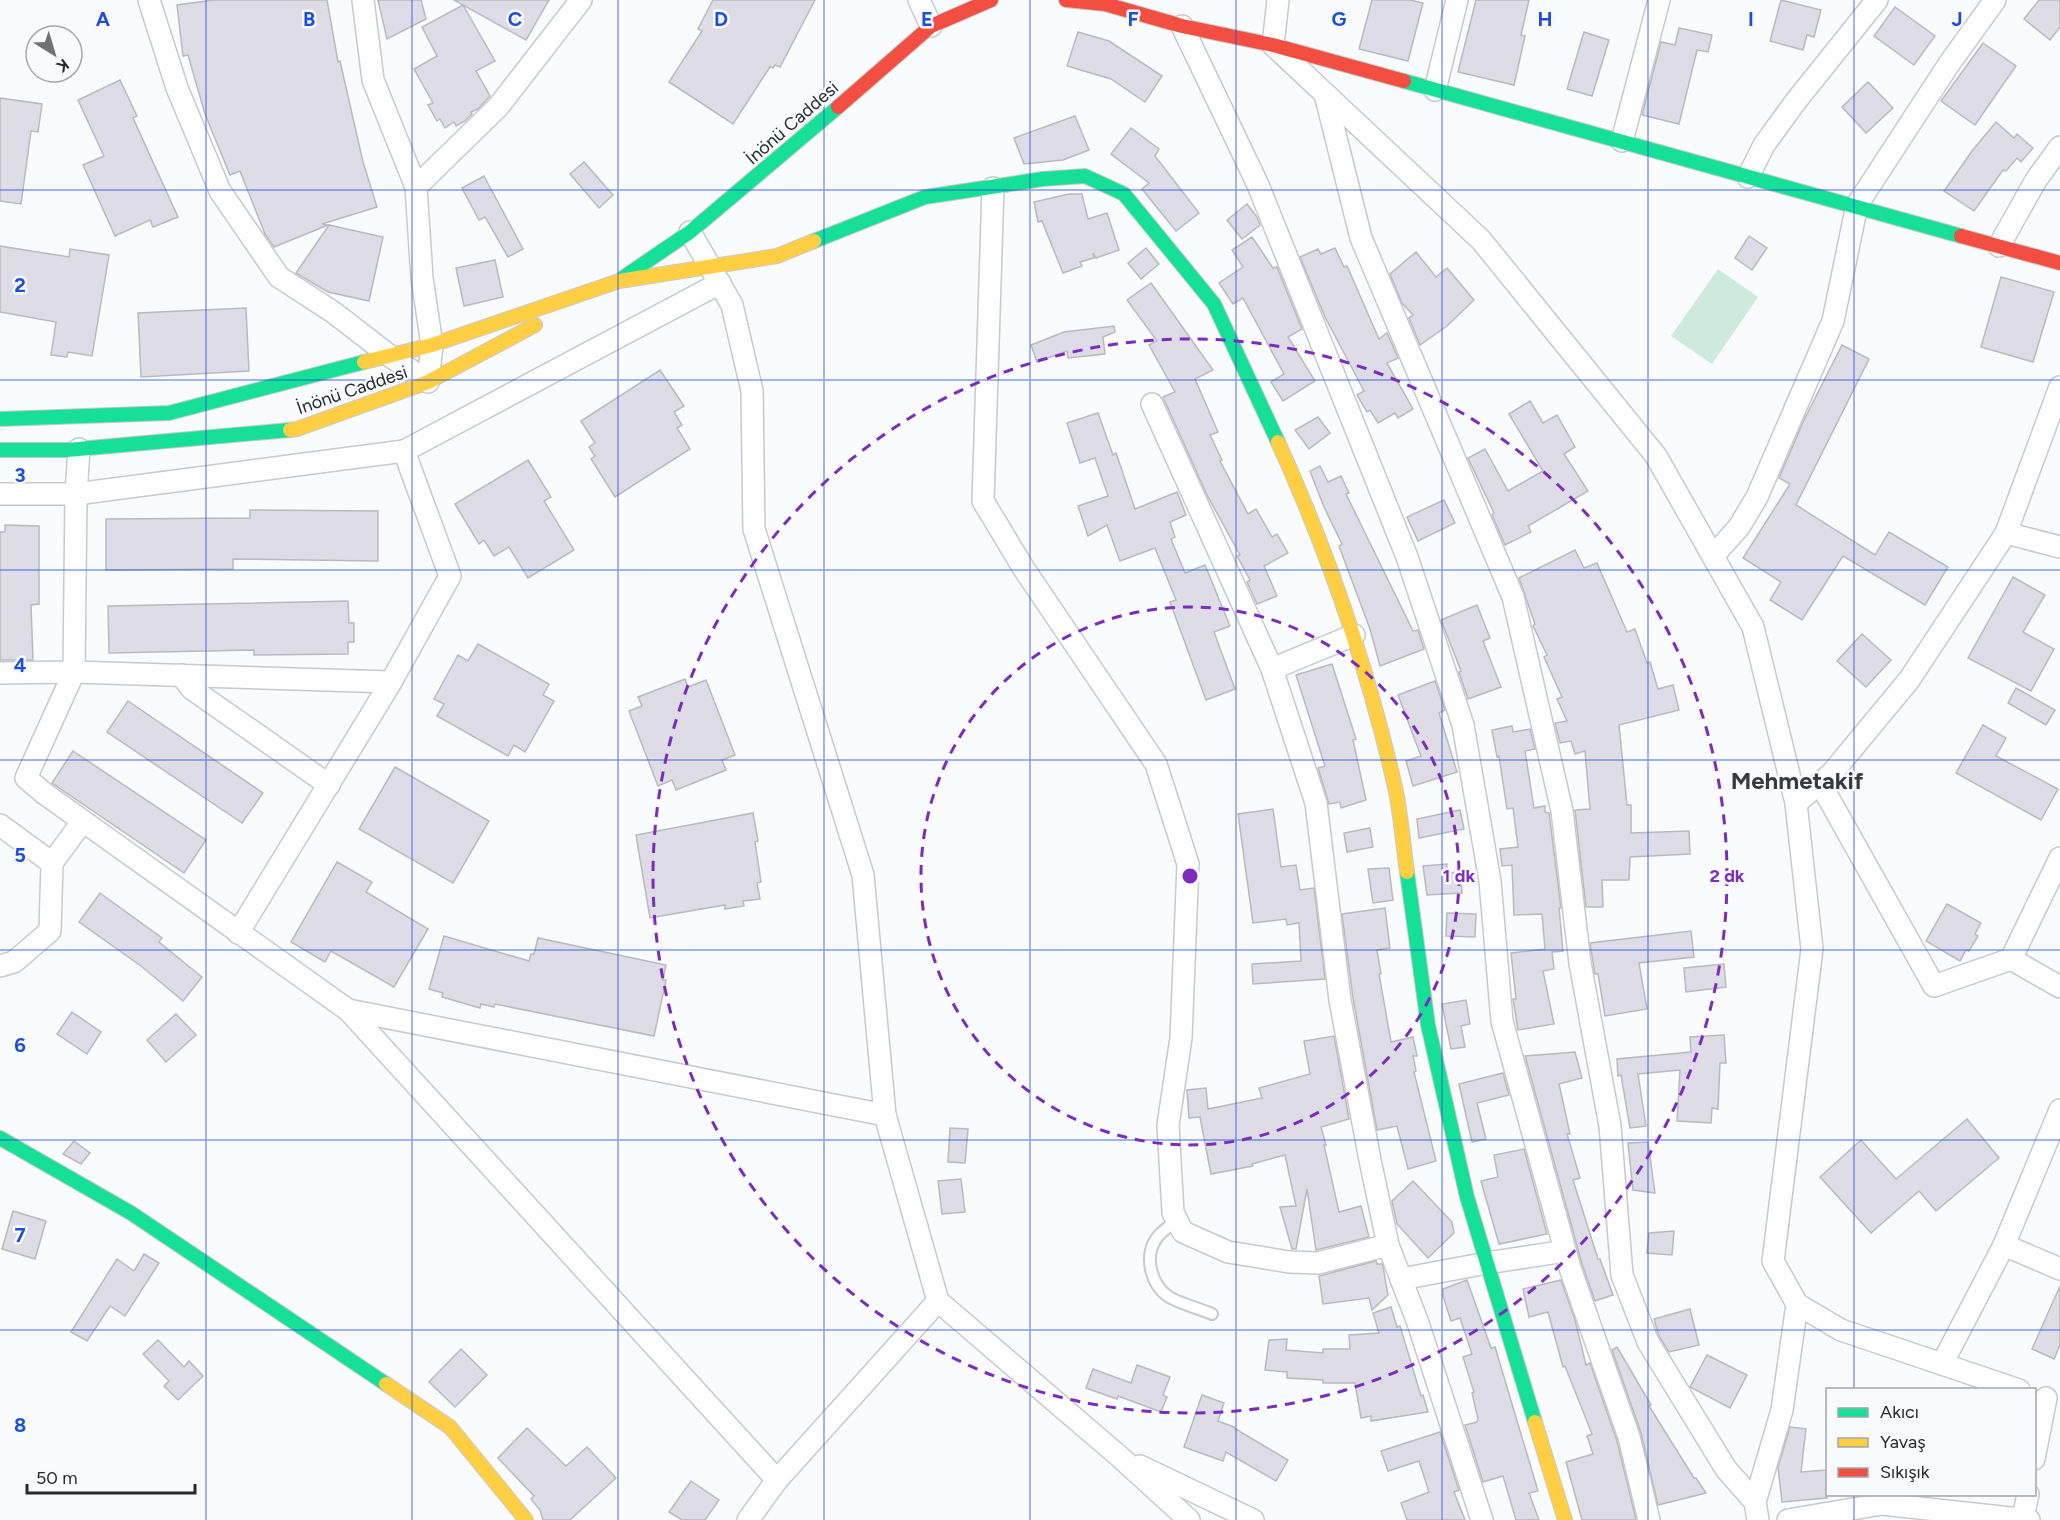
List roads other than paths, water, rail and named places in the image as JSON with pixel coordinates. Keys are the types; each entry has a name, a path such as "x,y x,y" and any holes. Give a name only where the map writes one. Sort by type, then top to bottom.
{"main road":[{"name":"İnönü Caddesi","path":"0,450 79,449 297,429 428,382 619,281 690,232 800,141 930,26 991,0"},
{"path":"1066,0 1105,4 1182,26 1273,45 2060,263"},
{"path":"619,281 715,275 777,256 925,197 1043,179 1085,176 1124,194 1214,304 1297,484 1354,635 1395,788 1428,1025 1467,1197 1565,1520"},
{"name":"İnönü Caddesi","path":"0,419 169,413 432,345 619,281"},
{"path":"0,1138 131,1213 450,1426 526,1520"}],"street":[{"path":"149,0 177,88 220,191 279,278 333,312 428,382 432,345 422,278 416,187 373,80 363,0"},
{"path":"416,187 498,107 581,0"},
{"path":"919,0 930,26"},
{"path":"1278,0 1273,45 1481,240 1656,456 1753,627 1796,803 1812,949 1773,1261 1797,1304 1841,1330 2016,1388"},
{"path":"1435,90 1456,0"},
{"path":"1622,141 1659,0"},
{"path":"1748,177 1764,145 1876,0"},
{"path":"1713,556 1739,527 1757,497 1833,321 1857,206 1949,64 1995,0"},
{"path":"1182,26 1258,185 1407,557 1463,725 1490,881 1502,1021 1565,1251 1629,1437 1649,1520"},
{"path":"1325,93 1361,238 1513,597 1562,811 1580,963 1610,1126 1622,1275 1648,1342 1726,1470 1756,1511"},
{"path":"1999,246 2036,180 2060,147"},
{"path":"993,188 983,501 1024,568 1156,764 1188,864 1181,1038 1168,1125 1173,1213 1183,1232 1228,1252 1289,1262 1318,1263 1388,1245"},
{"path":"690,232 732,305 752,391 754,529 863,875 885,1115 938,1301 1120,1457 1189,1520"},
{"path":"0,494 76,494 404,451 715,275"},
{"path":"1796,803 1832,773 1909,680 2006,533 2060,387"},
{"path":"1152,404 1272,669 1316,803 1340,1000 1388,1245 1418,1323 1482,1520"},
{"path":"79,449 76,494 74,672 26,778 82,822 348,1010 777,1480"},
{"path":"238,933 391,682 450,576 404,451"},
{"path":"2006,533 2060,546"},
{"path":"1272,669 1354,635"},
{"path":"0,673 74,672 391,682"},
{"path":"181,675 192,689 329,785"},
{"path":"1820,783 1935,986 2011,959 2060,858"},
{"path":"0,966 14,962 50,931 52,863 82,822"},
{"path":"0,825 52,863"},
{"path":"2011,959 2060,987"},
{"path":"348,1010 885,1115"},
{"path":"1942,1364 2004,1245 2060,1110"},
{"path":"2004,1245 2060,1269"},
{"path":"1401,1279 1565,1251"},
{"path":"748,1520 777,1480 938,1301"},
{"path":"1756,1511 1782,1410 1797,1304"},
{"path":"2036,1451 2047,1399"},
{"path":"1120,1457 1253,1520"},
{"path":"1788,1520 1882,1504 1992,1518 2026,1519 2028,1496"}],"lane":[{"path":"1177,1221 1153,1243 1151,1272 1161,1290 1169,1297 1212,1314"}],"district":[{"name":"Mehmetakif","path":"1797,781"}]}
